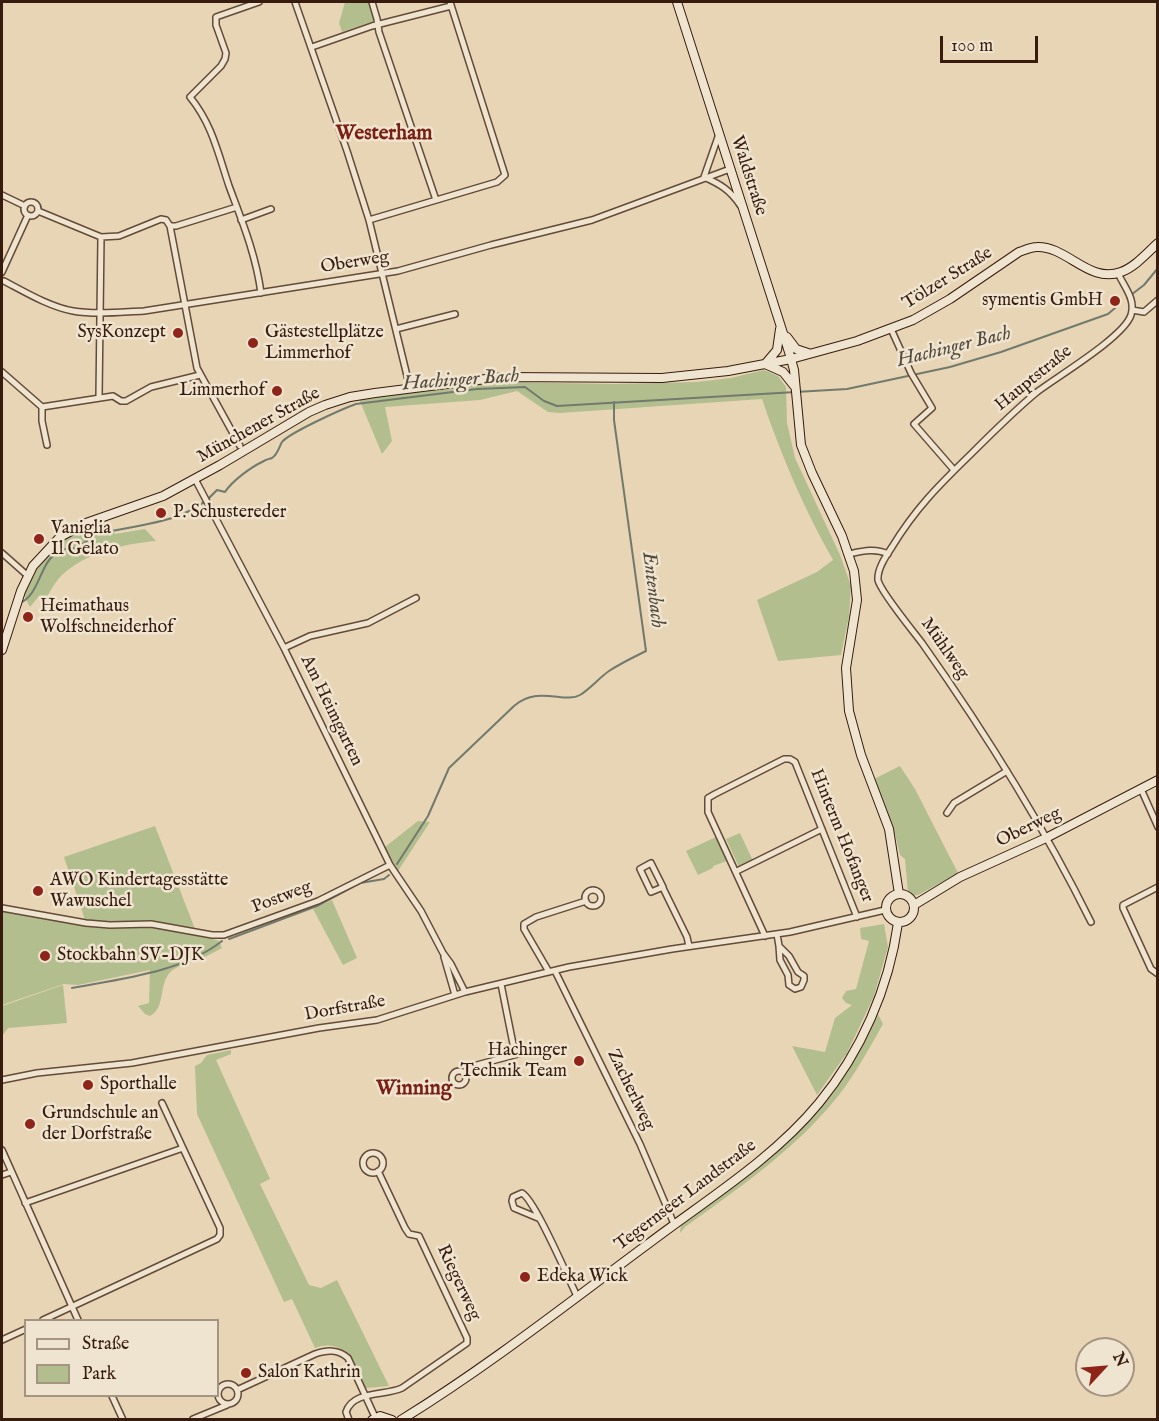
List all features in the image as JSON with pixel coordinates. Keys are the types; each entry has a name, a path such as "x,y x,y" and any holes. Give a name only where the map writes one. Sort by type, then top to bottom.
{"main road":[{"name":"Waldstraße","path":"677,2 791,359"},
{"path":"1118,273 1138,262 1158,243"},
{"name":"Tölzer Straße","path":"791,359 856,341 912,320 950,299 1019,252 1031,248 1039,247 1055,251 1095,272 1118,273"},
{"path":"780,323 788,339 796,348 809,354"},
{"path":"780,323 777,350 765,364 783,372 796,389"},
{"path":"791,359 796,389 798,432 805,458 849,554 857,585 857,600 846,668 849,711 861,755 889,829 899,894"},
{"name":"Münchener Straße","path":"2,650 21,591 33,566 48,548 73,529 156,499 325,405 350,397 502,377 662,378 696,376 791,359"},
{"name":"Oberweg","path":"914,905 960,877 1046,838 1158,780"},
{"path":"899,894 907,896 914,905 910,918 903,923 890,919 885,910 889,899 899,894"},
{"name":"Tegernseer Landstraße","path":"401,1419 478,1369 674,1224 784,1139 819,1103 837,1080 858,1044 879,998 892,960 898,923"},
{"path":"374,1418 384,1416 392,1419"}],"street":[{"path":"259,2 221,15 215,21 226,53 225,59 221,66 190,97 210,127 257,264 261,292"},
{"path":"295,2 369,220 410,388"},
{"path":"372,2 386,53 436,200"},
{"path":"312,47 378,24 450,4 505,175 502,179 369,220"},
{"path":"718,134 704,177 733,193 744,211"},
{"name":"Oberweg","path":"2,273 3,283 72,311 144,311 383,274 491,244 592,220 730,169"},
{"path":"2,195 25,206"},
{"path":"25,206 33,202 38,207 38,211"},
{"path":"25,206 28,215"},
{"path":"170,226 237,207"},
{"path":"241,220 271,209"},
{"path":"28,215 35,215 38,211"},
{"path":"38,211 100,237 119,236 161,219 166,220 170,226 195,361 200,375 240,446"},
{"path":"2,273 28,215"},
{"path":"99,397 100,237"},
{"path":"1118,273 1131,297 1132,310 1144,312 1158,300"},
{"name":"Hauptstraße","path":"895,542 919,506 954,470 1036,393 1112,337 1129,319 1132,310"},
{"path":"396,329 455,314"},
{"path":"891,329 912,375 932,408 914,424 954,470"},
{"path":"2,372 42,407 42,422 47,445"},
{"path":"42,407 113,396 126,401 151,387 200,375"},
{"name":"Am Heimgarten","path":"195,479 284,648 390,865 421,911 465,992"},
{"name":"Mühlweg","path":"895,542 878,576 880,586 942,670 1006,771 1046,838 1091,922"},
{"path":"849,554 866,550 881,550 888,554"},
{"path":"2,553 28,576"},
{"path":"284,648 310,636 368,623 416,598"},
{"name":"Hinterm Hofanger","path":"765,936 708,812 708,798 784,759 795,762 857,917"},
{"path":"947,813 954,803 1006,771"},
{"path":"1140,789 1158,827"},
{"path":"736,871 822,829"},
{"path":"663,886 651,892 640,868 651,863 663,886 687,937 689,946"},
{"name":"Postweg","path":"2,908 86,923 151,924 224,935 318,901 390,865"},
{"path":"1158,887 1128,901 1123,905 1123,909 1151,969 1158,974"},
{"name":"Zacherlweg","path":"586,901 536,917 524,924 524,929 552,972 640,1144 674,1224"},
{"name":"Dorfstraße","path":"2,1080 37,1073 132,1063 319,1028 378,1020 465,992 552,972 689,946 777,934 885,910"},
{"path":"777,934 780,960 788,975 789,985 795,988 801,987 804,976 798,972 789,956 779,946"},
{"name":"Am Heimgarten","path":"443,953 455,995"},
{"path":"501,984 515,1054"},
{"path":"464,1073 473,1066 533,1050"},
{"path":"45,1319 217,1239 220,1235 220,1228 162,1103"},
{"path":"25,1203 183,1148"},
{"path":"2,1150 78,1319"},
{"name":"Riegerweg","path":"366,1397 377,1392 394,1392 402,1388 467,1343 467,1338 419,1236 410,1234 405,1228 378,1171"},
{"path":"2,1175 11,1172"},
{"path":"538,1218 514,1208 513,1197 518,1193 526,1196 538,1218 577,1296"},
{"path":"2,1340 24,1330"},
{"path":"237,1390 315,1354 333,1351 342,1353 348,1358 374,1418"},
{"path":"194,1419 237,1399 237,1390 233,1384 226,1383 219,1390"},
{"path":"113,1397 123,1419"},
{"path":"219,1397 219,1400 228,1404"},
{"path":"349,1419 346,1412 347,1407 352,1402 366,1397"}],"green space":[{"path":"345,2 370,2 374,21 342,32 339,23"},
{"path":"764,370 778,376 786,387 787,423 795,458 840,555 851,586 849,616 841,655 778,661 757,600 817,572 833,560 794,481 762,399 560,413 548,412 517,391 480,400 385,407 392,441 382,454 359,399 502,382 614,384 697,382 731,378"},
{"path":"107,520 115,534 145,529 156,541 118,547 82,561 61,576 45,600 39,596 30,607 24,596 46,557 66,539"},
{"path":"900,766 915,789 958,873 913,896 908,893 905,859 900,855 895,834 874,779"},
{"path":"418,821 430,822 398,871 385,847"},
{"path":"155,826 195,929 192,929 197,934 219,941 222,948 203,960 182,965 170,973 166,978 159,1006 150,1016 138,1006 149,1003 150,970 78,985 64,984 2,1005 2,911 87,926 64,857"},
{"path":"740,833 753,861 739,867 726,839"},
{"path":"716,837 727,861 698,875 686,851"},
{"path":"332,900 357,958 343,965 313,909"},
{"path":"884,924 888,947 874,996 847,1053 817,1095 792,1046 825,1052 835,1018 852,1005 846,1003 842,998 846,991 856,989 869,941 861,939 860,928"},
{"path":"63,985 67,1023 8,1028 2,1036 2,1006"},
{"path":"878,1014 883,1024 845,1087 828,1108 771,1163 680,1233 681,1224 792,1136 818,1109 841,1079"},
{"path":"231,1050 231,1054 216,1060 270,1179 260,1184 309,1285 321,1288 337,1280 389,1386 365,1388 358,1371 342,1350 325,1346 315,1348 292,1299 284,1302 197,1114 195,1066 201,1063 207,1055"}],"waterway":[{"name":"Hachinger Bach","path":"1127,298 1144,285 1158,268"},
{"name":"Hachinger Bach","path":"20,603 32,592 48,561 61,550 78,547 98,534 162,521 192,510 217,490 225,492 232,483 248,471 272,458 287,438 356,404 477,389 525,387 544,401 557,406 847,389 950,367 1001,352 1108,314 1115,308"},
{"name":"Entenbach","path":"397,864 428,816 449,768 514,706 532,697 567,698 580,695 609,671 646,651 614,420 614,402"},
{"name":"Entenbach","path":"229,939 317,906 360,883 384,879 389,875"},
{"path":"72,988 170,967 206,952 222,941"}],"place":[{"name":"symentis GmbH","path":"1115,301"},
{"name":"SysKonzept","path":"178,333"},
{"name":"Gästestellplätze Limmerhof","path":"253,343"},
{"name":"Limmerhof","path":"277,391"},
{"name":"P. Schustereder","path":"161,513"},
{"name":"Vaniglia Il Gelato","path":"39,539"},
{"name":"Heimathaus Wolfschneiderhof","path":"28,617"},
{"name":"AWO Kindertagesstätte Wawuschel","path":"38,891"},
{"name":"Stockbahn SV-DJK","path":"45,956"},
{"name":"Hachinger Technik Team","path":"579,1061"},
{"name":"Sporthalle","path":"88,1085"},
{"name":"Grundschule an der Dorfstraße","path":"30,1124"},
{"name":"Edeka Wick","path":"525,1277"},
{"name":"Salon Kathrin","path":"246,1373"}],"district":[{"name":"Westerham","path":"384,135"},
{"name":"Winning","path":"414,1090"}]}
